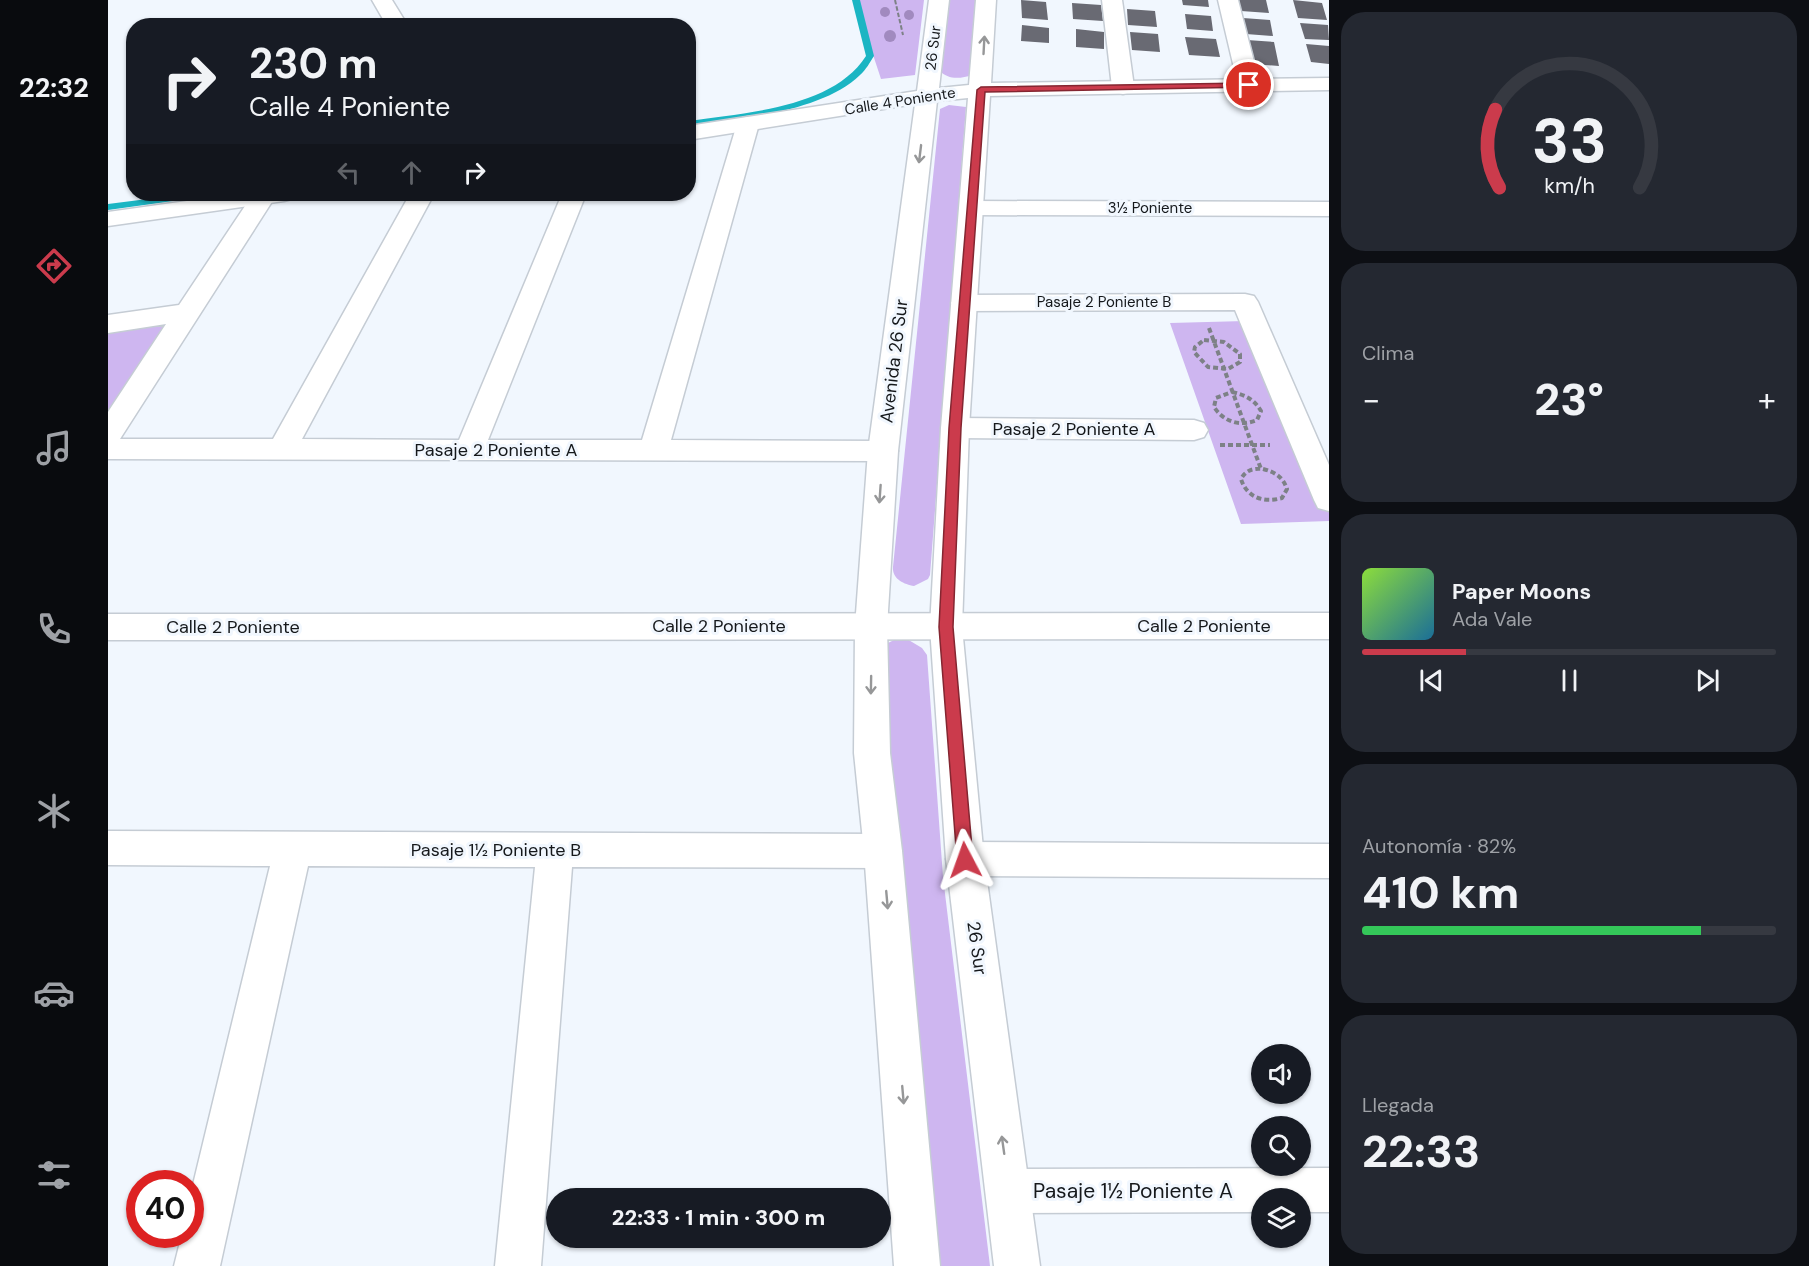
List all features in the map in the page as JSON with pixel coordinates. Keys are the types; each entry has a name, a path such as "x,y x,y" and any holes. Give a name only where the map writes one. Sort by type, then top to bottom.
{"street":[{"path":"382,0 393,18"},
{"name":"26 Sur","path":"927,96 939,0"},
{"path":"981,90 986,0"},
{"path":"1113,0 1123,87"},
{"path":"1228,0 1249,85"},
{"name":"Calle 4 Poniente","path":"696,132 927,96 981,90 1329,84"},
{"name":"26 Sur","path":"981,90 955,428 946,627 965,860 1017,1266"},
{"name":"Avenida 26 Sur","path":"871,627 883,451 927,96"},
{"path":"654,450 748,124"},
{"path":"108,219 232,201"},
{"path":"108,434 189,312 269,201"},
{"path":"282,450 418,201"},
{"path":"469,450 571,201"},
{"name":"3½ Poniente","path":"972,208 1329,209"},
{"name":"Pasaje 2 Poniente B","path":"964,303 1245,302 1329,500"},
{"path":"108,324 189,312"},
{"name":"Pasaje 2 Poniente A","path":"955,428 1204,437"},
{"name":"Pasaje 2 Poniente A","path":"108,449 883,451"},
{"name":"Calle 2 Poniente","path":"108,627 1329,626"},
{"path":"871,627 872,753 883,850 916,1266"},
{"name":"Pasaje 1½ Poniente B","path":"108,848 883,850"},
{"path":"196,1266 293,848"},
{"path":"518,1266 555,850"},
{"path":"965,860 1329,861"},
{"name":"Pasaje 1½ Poniente A","path":"1009,1191 1329,1190"}],"path":[{"path":"1206,322 1261,469"},
{"path":"1213,340 1228,343 1240,354 1241,359 1238,365 1224,370 1207,366 1195,356 1194,349 1197,344 1213,340"},
{"path":"1233,393 1252,399 1261,411 1257,420 1244,424 1226,420 1214,407 1216,398 1223,394 1233,393"},
{"path":"1204,437 1252,445 1276,445"},
{"path":"1261,469 1271,471 1283,479 1287,489 1282,498 1265,500 1251,495 1244,488 1241,479 1244,474 1249,470 1261,469"}],"shaded area":[{"path":"855,0 924,0 915,75 881,79"},
{"path":"948,0 979,0 972,75 959,78 950,77 939,70"},
{"path":"949,105 966,107 930,575 928,579 914,586 897,578 893,567 940,109"},
{"path":"171,320 108,417 108,330"},
{"path":"1245,321 1329,510 1329,521 1241,524 1170,323"},
{"path":"907,639 922,648 927,655 943,877 990,1266 934,1266 898,876 884,645 894,640"}],"building":[{"path":"1021,0 1046,2 1048,20 1022,18"},
{"path":"1182,0 1208,0 1209,7 1183,5"},
{"path":"1239,0 1266,0 1269,13 1241,11"},
{"path":"1293,0 1322,3 1327,20 1298,18"},
{"path":"1072,3 1101,5 1103,21 1073,19"},
{"path":"1127,9 1155,11 1157,27 1128,25"},
{"path":"1185,14 1211,16 1213,31 1187,29"},
{"path":"1243,18 1270,20 1273,36 1246,34"},
{"path":"1300,23 1328,25 1329,40 1305,39"},
{"path":"1022,25 1049,28 1049,43 1021,41"},
{"path":"1076,29 1104,32 1104,49 1076,47"},
{"path":"1130,32 1158,34 1160,52 1132,50"},
{"path":"1185,37 1216,39 1220,57 1189,55"},
{"path":"1247,40 1274,42 1279,66 1251,64"},
{"path":"1306,44 1329,46 1329,64 1311,62"}],"waterway":[{"path":"696,123 776,110 797,104 818,97 856,75 870,56 856,0"},
{"path":"108,207 151,201"}],"route":[{"path":"965,860 946,627 955,428 981,90 1249,85"}]}
